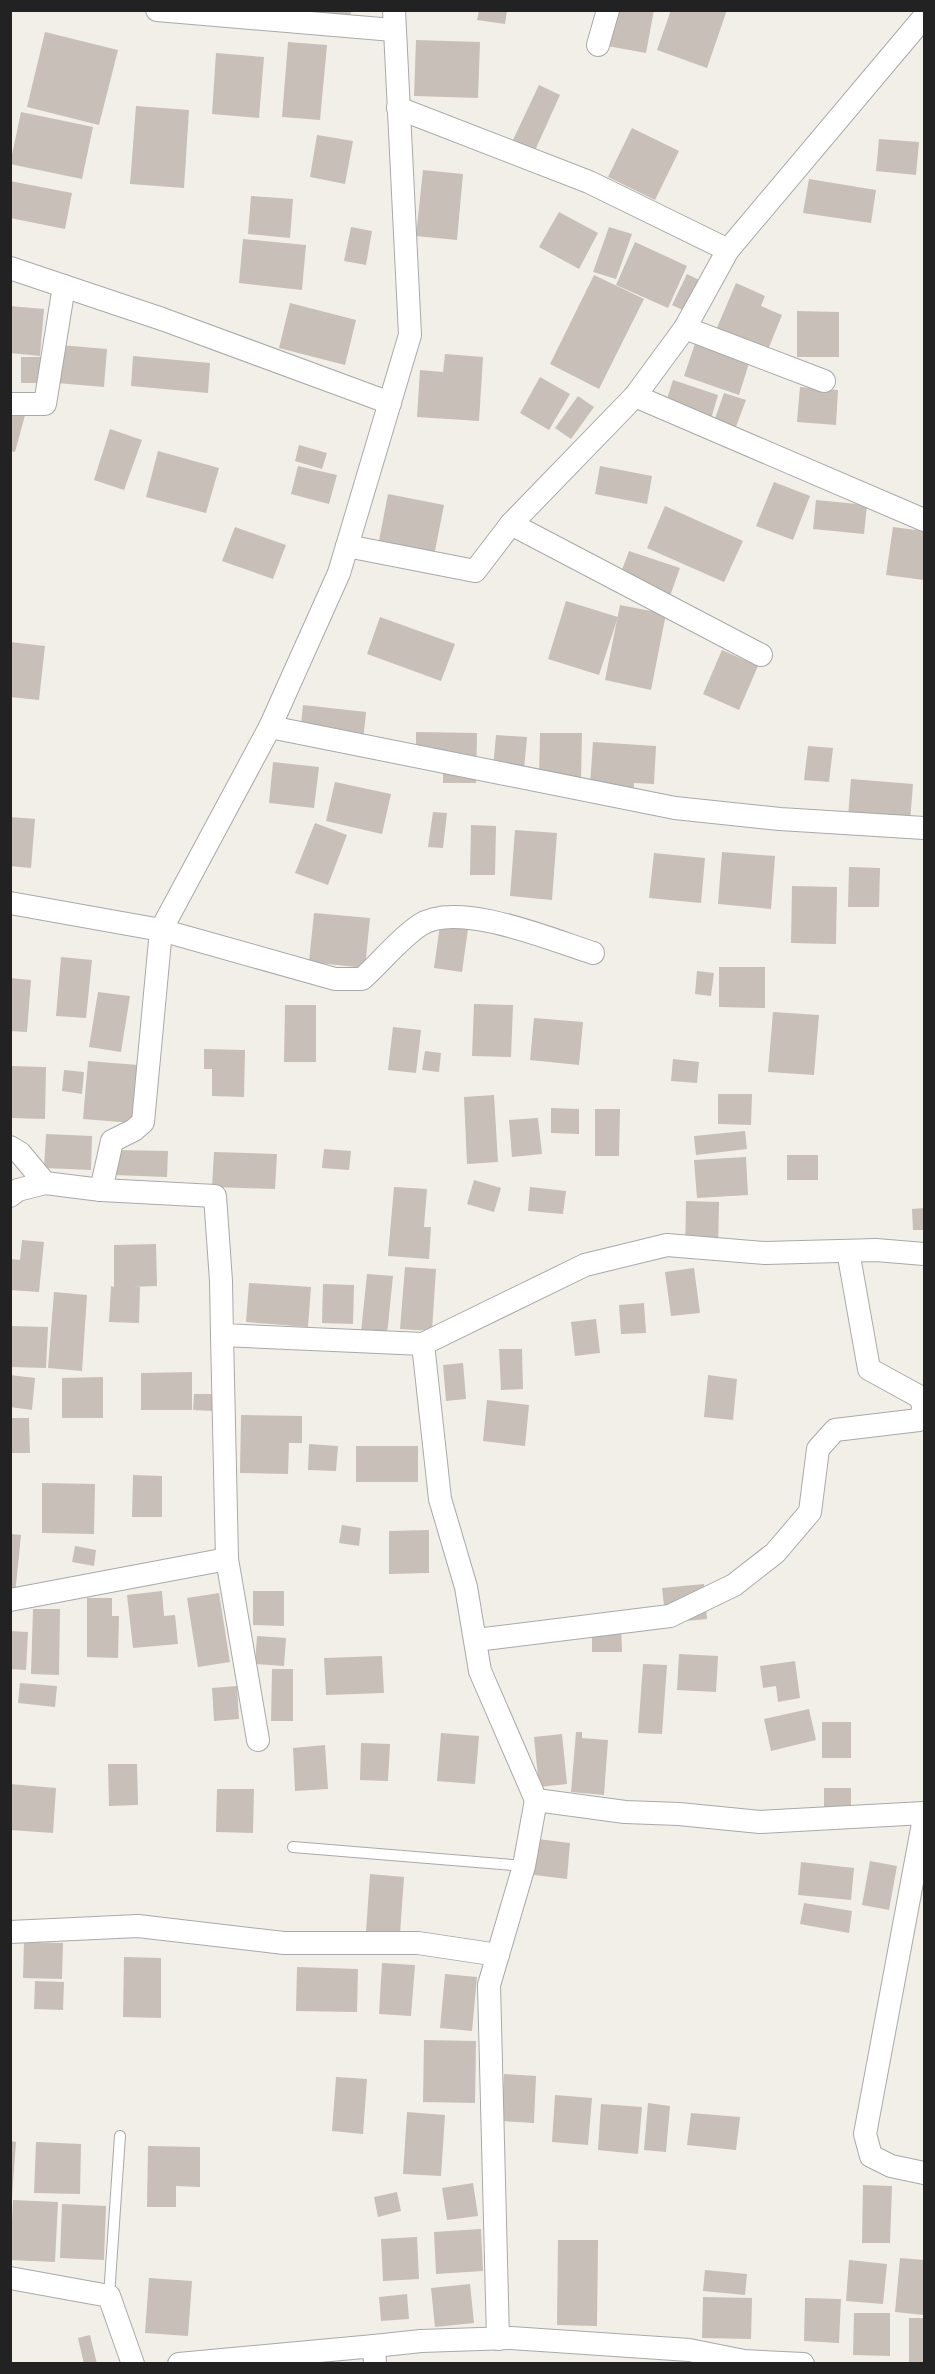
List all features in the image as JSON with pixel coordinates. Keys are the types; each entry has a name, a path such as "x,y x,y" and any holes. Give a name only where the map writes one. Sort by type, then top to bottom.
{"street":[{"path":"101,1190 112,1141 134,1130 143,1122 161,930 270,727 339,573 410,335 393,20 158,10"},
{"path":"598,45 608,10"},
{"path":"347,546 475,571 511,524 635,396 685,328 728,250 924,17"},
{"path":"398,108 589,182 728,250"},
{"path":"10,268 390,403"},
{"path":"10,404 45,404 64,286"},
{"path":"685,328 825,381"},
{"path":"635,396 924,520"},
{"path":"511,524 761,655"},
{"path":"270,727 675,808 780,819 924,828"},
{"path":"10,903 161,930 335,979 362,979 421,924 449,915 476,918 593,953"},
{"path":"10,1147 20,1153 45,1183"},
{"path":"10,1197 18,1190 45,1183 101,1190 215,1196 221,1281 227,1559 258,1740"},
{"path":"222,1335 423,1344 585,1264 667,1245 765,1253 848,1251 924,1254"},
{"path":"476,1640 670,1616 734,1585 775,1553 810,1512 818,1449 836,1430 919,1420 924,1408 920,1396 869,1369 848,1251"},
{"path":"423,1344 440,1499 466,1587 480,1671 536,1800 524,1866 489,1985 498,2339"},
{"path":"10,1600 227,1559"},
{"path":"536,1800 625,1812 679,1814 760,1822 924,1813"},
{"path":"924,1818 865,2134 871,2156 891,2166 924,2173"},
{"path":"10,1932 138,1926 284,1943 418,1943 498,1955"},
{"path":"10,2278 109,2296 133,2364"},
{"path":"179,2364 374,2355 421,2341 498,2339 689,2350 744,2361 803,2364"}],"lane":[{"path":"293,1847 524,1866"},
{"path":"109,2296 120,2136"}],"building":[{"path":"307,10 351,10 350,24 307,23"},
{"path":"479,10 507,10 505,24 477,20"},
{"path":"602,10 654,10 646,53 596,44"},
{"path":"671,10 727,10 707,68 657,50"},
{"path":"45,32 118,50 99,125 27,107"},
{"path":"416,40 480,42 478,98 414,96"},
{"path":"288,42 327,45 320,120 282,117"},
{"path":"216,53 264,57 259,118 212,114"},
{"path":"539,85 560,95 533,155 511,144"},
{"path":"136,106 189,110 184,188 130,184"},
{"path":"21,112 93,127 82,179 10,164"},
{"path":"632,128 679,151 655,200 608,177"},
{"path":"317,135 353,141 345,184 310,177"},
{"path":"879,139 919,142 916,175 876,171"},
{"path":"423,170 463,174 457,240 416,236"},
{"path":"809,179 876,190 871,223 803,213"},
{"path":"10,181 72,193 65,229 10,218"},
{"path":"251,196 293,199 290,238 248,234"},
{"path":"559,212 598,233 579,269 539,247"},
{"path":"351,227 372,231 366,265 344,261"},
{"path":"609,227 632,234 616,279 593,272"},
{"path":"243,239 306,245 302,290 239,283"},
{"path":"635,242 687,266 668,308 616,285"},
{"path":"687,274 703,282 689,313 672,305"},
{"path":"594,275 644,299 599,389 550,364"},
{"path":"736,283 765,296 761,306 782,315 767,352 716,330"},
{"path":"290,303 356,320 345,365 279,348"},
{"path":"10,306 44,309 40,356 10,353"},
{"path":"797,311 839,312 839,357 797,357"},
{"path":"697,338 751,357 739,395 684,376"},
{"path":"60,345 107,349 104,387 57,383"},
{"path":"445,354 483,357 479,421 417,417 420,370 443,372"},
{"path":"133,356 210,363 208,393 131,386"},
{"path":"21,357 43,357 43,383 21,383"},
{"path":"540,377 570,394 549,430 520,413"},
{"path":"673,380 718,395 711,419 665,405"},
{"path":"800,387 838,390 836,425 797,422"},
{"path":"724,393 746,400 734,432 713,424"},
{"path":"578,396 594,407 571,439 555,428"},
{"path":"10,404 27,408 15,452 10,451"},
{"path":"110,429 142,440 124,490 94,480"},
{"path":"299,445 327,453 322,469 295,461"},
{"path":"158,451 219,468 206,513 146,497"},
{"path":"298,466 337,475 329,504 291,494"},
{"path":"600,466 652,476 647,504 595,494"},
{"path":"774,482 810,496 793,540 756,526"},
{"path":"388,494 444,505 433,561 377,551"},
{"path":"816,500 867,505 864,534 813,529"},
{"path":"665,506 743,541 724,582 647,548"},
{"path":"235,527 286,545 273,579 222,561"},
{"path":"893,527 924,531 924,580 886,575"},
{"path":"629,551 680,568 670,596 619,578"},
{"path":"566,601 618,617 599,675 548,659"},
{"path":"620,605 666,614 651,690 605,680"},
{"path":"380,617 455,644 441,681 367,654"},
{"path":"10,642 45,646 39,700 10,697"},
{"path":"722,650 758,666 739,710 703,694"},
{"path":"303,705 366,712 362,751 299,744"},
{"path":"416,732 477,733 476,783 443,783 443,758 416,758"},
{"path":"540,733 582,733 581,780 539,779"},
{"path":"496,735 527,737 524,770 493,767"},
{"path":"593,742 656,746 654,784 634,783 633,802 589,799"},
{"path":"808,746 833,748 829,782 804,780"},
{"path":"273,762 319,767 314,808 269,803"},
{"path":"851,779 913,784 909,834 847,830"},
{"path":"335,782 391,794 382,834 326,821"},
{"path":"433,812 447,813 443,848 428,847"},
{"path":"10,817 35,819 31,868 10,866"},
{"path":"315,823 347,835 328,885 295,873"},
{"path":"471,825 496,826 495,875 470,875"},
{"path":"515,830 557,833 552,900 510,896"},
{"path":"722,852 775,856 771,909 718,904"},
{"path":"654,853 705,858 701,903 649,898"},
{"path":"849,867 880,868 879,907 848,907"},
{"path":"792,886 837,887 836,944 791,943"},
{"path":"314,913 370,918 365,968 309,962"},
{"path":"440,925 468,929 462,972 434,968"},
{"path":"61,957 92,960 86,1018 56,1016"},
{"path":"719,967 765,967 765,1008 719,1007"},
{"path":"697,971 714,973 711,996 695,994"},
{"path":"10,978 31,980 27,1032 10,1031"},
{"path":"98,992 130,996 121,1052 89,1047"},
{"path":"474,1004 513,1005 511,1057 472,1056"},
{"path":"285,1005 316,1005 316,1062 284,1062"},
{"path":"773,1012 819,1015 814,1075 768,1072"},
{"path":"534,1018 583,1022 579,1065 530,1060"},
{"path":"393,1027 421,1030 416,1073 388,1070"},
{"path":"204,1049 245,1050 244,1097 212,1096 212,1069 204,1069"},
{"path":"425,1051 441,1053 439,1072 422,1070"},
{"path":"673,1059 699,1062 697,1083 671,1081"},
{"path":"88,1061 138,1065 133,1123 83,1119"},
{"path":"10,1066 46,1067 45,1119 10,1118"},
{"path":"64,1070 84,1072 82,1094 62,1091"},
{"path":"718,1094 752,1094 751,1125 718,1124"},
{"path":"494,1095 498,1162 467,1164 464,1097"},
{"path":"551,1108 579,1109 579,1134 551,1133"},
{"path":"595,1109 620,1109 619,1156 595,1156"},
{"path":"538,1118 542,1154 512,1157 509,1120"},
{"path":"745,1131 747,1149 696,1155 694,1136"},
{"path":"46,1134 92,1136 91,1170 44,1168"},
{"path":"324,1149 351,1151 349,1170 322,1168"},
{"path":"115,1150 168,1151 167,1177 114,1175"},
{"path":"214,1152 277,1154 275,1189 212,1187"},
{"path":"787,1155 818,1155 818,1180 787,1180"},
{"path":"746,1157 748,1195 697,1198 694,1160"},
{"path":"474,1180 501,1188 494,1212 467,1204"},
{"path":"394,1187 427,1189 424,1227 431,1227 429,1259 388,1256"},
{"path":"530,1187 566,1191 563,1214 528,1211"},
{"path":"686,1201 719,1202 718,1251 685,1251"},
{"path":"924,1208 924,1230 913,1230 912,1209"},
{"path":"22,1240 44,1242 39,1292 10,1290 10,1259 20,1260"},
{"path":"156,1244 157,1286 132,1287 140,1287 139,1323 109,1322 111,1286 114,1287 114,1245"},
{"path":"405,1267 436,1269 432,1331 400,1329"},
{"path":"694,1268 700,1313 671,1316 665,1272"},
{"path":"367,1274 393,1276 387,1335 361,1332"},
{"path":"249,1283 311,1287 308,1327 246,1322"},
{"path":"323,1284 354,1285 353,1324 322,1323"},
{"path":"54,1292 87,1295 82,1371 48,1368"},
{"path":"644,1303 646,1333 621,1334 619,1305"},
{"path":"596,1319 600,1353 575,1356 571,1322"},
{"path":"10,1326 48,1327 46,1368 10,1367"},
{"path":"499,1349 522,1349 523,1389 501,1390"},
{"path":"463,1363 466,1399 446,1401 443,1365"},
{"path":"192,1372 192,1410 141,1410 141,1373"},
{"path":"10,1375 35,1378 32,1410 10,1407"},
{"path":"708,1375 737,1379 733,1420 704,1417"},
{"path":"103,1377 103,1418 62,1418 62,1378"},
{"path":"194,1394 213,1394 212,1411 193,1410"},
{"path":"487,1400 529,1405 525,1446 483,1441"},
{"path":"241,1415 302,1416 302,1443 289,1443 288,1474 240,1473"},
{"path":"10,1418 29,1418 30,1453 10,1453"},
{"path":"309,1444 338,1446 336,1471 308,1470"},
{"path":"356,1446 418,1446 418,1482 356,1482"},
{"path":"133,1475 162,1476 162,1517 132,1517"},
{"path":"42,1483 95,1484 94,1534 42,1533"},
{"path":"342,1525 361,1528 359,1546 339,1543"},
{"path":"429,1530 429,1573 389,1574 389,1531"},
{"path":"10,1534 21,1535 15,1595 10,1595"},
{"path":"75,1546 96,1550 94,1566 72,1562"},
{"path":"704,1584 707,1619 666,1623 662,1588"},
{"path":"162,1591 164,1616 175,1615 178,1644 133,1648 127,1595"},
{"path":"253,1591 284,1591 284,1626 253,1625"},
{"path":"219,1593 230,1662 198,1667 187,1598"},
{"path":"87,1598 112,1598 112,1616 119,1616 118,1658 87,1657"},
{"path":"33,1609 60,1609 59,1675 31,1674"},
{"path":"592,1625 621,1625 622,1652 592,1652"},
{"path":"10,1631 28,1632 26,1670 10,1669"},
{"path":"257,1636 286,1638 284,1666 255,1664"},
{"path":"679,1654 718,1656 716,1692 677,1690"},
{"path":"382,1656 384,1693 326,1695 324,1658"},
{"path":"795,1661 800,1698 778,1702 776,1686 763,1688 760,1666"},
{"path":"643,1664 667,1665 662,1734 638,1733"},
{"path":"272,1669 293,1669 293,1721 271,1721"},
{"path":"20,1683 57,1686 55,1707 18,1703"},
{"path":"237,1686 239,1719 214,1721 212,1688"},
{"path":"809,1709 816,1740 771,1751 764,1719"},
{"path":"822,1722 851,1722 851,1758 822,1758"},
{"path":"576,1732 582,1732 582,1738 608,1740 604,1795 571,1792"},
{"path":"441,1733 479,1736 475,1784 437,1781"},
{"path":"562,1734 567,1784 539,1787 534,1737"},
{"path":"361,1743 390,1744 388,1781 360,1780"},
{"path":"325,1745 328,1789 295,1791 293,1748"},
{"path":"108,1764 137,1764 138,1805 109,1806"},
{"path":"10,1784 56,1788 53,1833 10,1830"},
{"path":"824,1788 851,1788 851,1808 824,1808"},
{"path":"217,1789 254,1789 253,1833 216,1832"},
{"path":"538,1839 570,1843 567,1879 534,1875"},
{"path":"870,1861 897,1866 889,1910 862,1905"},
{"path":"801,1862 854,1868 851,1900 798,1895"},
{"path":"370,1874 404,1877 400,1934 366,1932"},
{"path":"804,1903 852,1911 849,1933 800,1924"},
{"path":"24,1942 63,1943 62,1979 23,1978"},
{"path":"124,1957 161,1958 161,2018 123,2017"},
{"path":"382,1963 415,1965 411,2016 379,2014"},
{"path":"297,1967 358,1969 357,2012 296,2011"},
{"path":"445,1974 477,1977 472,2031 440,2028"},
{"path":"35,1981 64,1982 63,2010 34,2009"},
{"path":"424,2040 476,2041 475,2103 423,2102"},
{"path":"504,2074 536,2076 534,2123 502,2121"},
{"path":"336,2077 367,2079 363,2134 332,2131"},
{"path":"555,2095 592,2098 588,2145 552,2142"},
{"path":"648,2103 670,2106 666,2152 644,2150"},
{"path":"601,2104 642,2107 638,2154 598,2150"},
{"path":"407,2112 445,2115 441,2176 403,2174"},
{"path":"691,2113 740,2117 736,2150 687,2145"},
{"path":"10,2141 16,2142 12,2197 10,2197"},
{"path":"36,2142 81,2144 80,2194 34,2193"},
{"path":"148,2146 200,2147 200,2187 176,2186 176,2207 147,2207"},
{"path":"473,2183 478,2216 447,2220 442,2188"},
{"path":"863,2185 892,2186 890,2243 862,2243"},
{"path":"397,2192 401,2211 378,2217 374,2197"},
{"path":"13,2200 58,2202 55,2262 10,2260"},
{"path":"62,2204 106,2206 104,2260 60,2258"},
{"path":"481,2229 483,2271 436,2274 434,2232"},
{"path":"417,2237 419,2279 383,2281 381,2239"},
{"path":"558,2240 598,2240 597,2326 557,2325"},
{"path":"900,2258 924,2260 924,2315 895,2312"},
{"path":"849,2260 887,2264 883,2304 846,2301"},
{"path":"705,2270 747,2274 745,2295 703,2291"},
{"path":"149,2278 192,2281 188,2336 145,2333"},
{"path":"470,2284 474,2323 435,2327 431,2288"},
{"path":"407,2294 409,2319 381,2321 379,2297"},
{"path":"703,2297 752,2298 751,2339 702,2338"},
{"path":"805,2298 841,2299 839,2343 804,2341"},
{"path":"854,2313 890,2313 890,2356 853,2355"},
{"path":"909,2318 924,2318 924,2364 909,2364"},
{"path":"90,2335 97,2364 84,2364 78,2338"}]}
